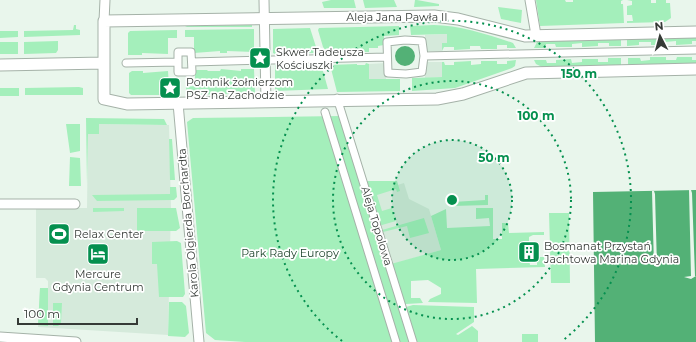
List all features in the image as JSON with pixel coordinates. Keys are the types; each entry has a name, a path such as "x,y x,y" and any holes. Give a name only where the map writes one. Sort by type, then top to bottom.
{"street":[{"path":"105,0 104,99 127,104 338,102 437,99 463,94 526,73 696,69"},
{"path":"264,0 266,102"},
{"path":"530,0 536,35"},
{"name":"Aleja Jana Pawła II","path":"264,19 447,16 525,36 696,32"},
{"path":"104,21 264,19"},
{"path":"405,40 422,41 424,56 422,72 406,74 388,73 386,57 387,42 405,40"},
{"path":"424,56 696,50"},
{"path":"178,52 192,52 192,72 178,72 178,62 178,52"},
{"path":"192,62 386,57"},
{"path":"126,64 178,62"},
{"path":"0,66 104,63"},
{"name":"Aleja Topolowa","path":"338,102 413,342"},
{"name":"Karola Olgierda Borchardta","path":"178,103 199,342"},
{"name":"Aleja Topolowa","path":"325,112 396,342"},
{"path":"0,204 75,204"},
{"path":"0,337 76,342"}],"shaded area":[{"path":"447,34 447,43 442,44 442,51 425,51 425,35"},
{"path":"405,46 412,49 415,56 412,63 405,66 398,63 395,56 398,49"},
{"path":"424,62 442,62 442,77 425,78"},
{"path":"386,63 386,79 369,79 369,64"},
{"path":"99,124 169,125 171,208 168,335 38,327 40,288 48,288 48,281 45,278 36,278 36,208 87,208 88,134"},
{"path":"404,183 409,199 429,209 441,250 393,264 371,193"},
{"path":"696,190 696,342 595,342 593,192"}],"green space":[{"path":"331,0 354,0 356,8 324,8 322,2"},
{"path":"363,0 394,0 397,7 365,8"},
{"path":"415,0 439,4 439,6 414,7"},
{"path":"536,0 565,0 566,2 573,2 573,0 623,0 621,1 621,4 623,4 624,23 540,26"},
{"path":"627,0 651,0 651,3 656,3 656,0 666,0 666,3 670,3 671,18 665,22 627,23 627,21 633,21 632,15 627,15 627,6 632,5 632,1"},
{"path":"498,7 522,10 521,23 501,19"},
{"path":"74,25 76,25 76,29 80,30 80,35 24,37 24,31 73,30"},
{"path":"252,25 252,27 185,26"},
{"path":"443,25 484,34 513,43 516,48 507,48 507,45 497,45 497,49 481,49 480,46 470,46 470,49 454,50 454,47 444,47 442,51 442,43 447,43 447,34 411,35 410,26"},
{"path":"399,26 399,35 384,36 384,45 378,46 378,48 369,48 369,52 327,52 323,47 318,30 319,28"},
{"path":"310,28 317,50 316,53 273,53 273,29"},
{"path":"254,29 254,52 227,51 227,53 220,53 220,51 194,53 194,37 185,37 185,30"},
{"path":"177,30 177,38 168,38 168,54 142,53 142,55 128,55 128,33 130,31"},
{"path":"0,31 18,31 18,37 0,38"},
{"path":"696,36 696,41 692,41 692,44 676,45 676,41 665,42 665,45 651,45 651,42 639,42 639,45 627,46 627,38"},
{"path":"621,38 621,46 609,46 609,43 598,43 598,46 582,47 582,43 572,44 572,47 556,47 555,44 546,44 546,48 534,48 537,42 541,41"},
{"path":"58,41 58,50 56,53 24,54 24,42"},
{"path":"0,42 18,42 18,54 0,54"},
{"path":"650,57 666,57 666,60 676,60 677,57 692,57 692,60 696,60 696,64 628,65 628,58 640,58 641,61 650,60"},
{"path":"608,58 621,58 621,65 542,67 536,64 534,60 546,60 547,63 556,63 556,60 571,59 572,63 582,62 582,59 598,59 598,62 608,62"},
{"path":"516,60 515,66 512,68 455,88 412,91 412,78 442,77 442,62 444,62 445,65 454,65 454,62 471,61 471,65 481,64 481,61 497,61 497,64 507,64 507,61"},
{"path":"366,63 369,64 369,79 400,79 400,91 337,92 330,65 365,65"},
{"path":"321,64 328,89 275,91 275,65 290,67 290,65 299,65 299,67 307,67 307,65"},
{"path":"221,69 241,71 241,69 254,69 255,93 186,95 186,87 195,86 195,70 220,71"},
{"path":"132,71 143,71 143,73 168,71 169,87 179,87 178,95 131,95 129,93 129,73"},
{"path":"0,88 19,88 19,96 0,96"},
{"path":"25,88 83,88 83,95 25,95"},
{"name":"Park Rady Europy","path":"340,116 411,342 245,342 215,340 206,333 187,122 193,118"},
{"path":"86,118 164,119 167,125 99,124 99,134 88,134 87,184"},
{"path":"66,124 80,124 80,151 70,153"},
{"path":"169,139 172,139 175,180 170,180"},
{"path":"70,157 80,158 81,186 69,186"},
{"path":"367,181 397,181 400,191 397,192 396,189 377,195 382,211 392,208 396,221 382,225 378,224 369,196 371,193"},
{"path":"170,187 176,187 177,197 174,200 97,201 92,195 170,194"},
{"path":"485,195 488,195 488,205 452,206 453,202 485,200"},
{"path":"93,208 124,208 124,211 93,212"},
{"path":"137,208 176,208 180,228 176,231 137,231"},
{"path":"476,208 493,208 493,239 502,239 502,223 508,223 509,233 544,232 544,235 533,235 529,237 529,250 525,251 525,259 529,259 530,265 537,265 537,257 544,257 545,267 476,269 477,303 428,302 430,299 441,294 441,288 428,280 411,281 411,298 420,298 423,303 406,304 406,307 413,305 474,307 474,322 456,334 458,335 472,326 478,331 478,342 415,342 391,264 441,250 431,216 446,209 447,228 490,226 489,218 476,219"},
{"path":"549,213 569,213 570,283 551,283"},
{"path":"424,218 429,233 410,238 407,226 383,232 390,256 388,256 381,232 382,230"},
{"path":"177,241 181,243 185,294 183,297 159,297 157,264 152,264 152,242"},
{"path":"40,288 48,288 48,326 38,325"},
{"path":"169,302 182,302 186,306 189,333 185,337 168,336"},
{"path":"53,303 62,303 61,323 58,326 53,326"},
{"path":"522,334 538,334 538,342 522,342"}],"pier":[{"path":"689,190 691,190 692,193 696,276 691,279 684,277 691,276"},
{"path":"652,191 654,191 655,194 657,266 654,266"}],"place":[{"name":"Skwer Tadeusza Kościuszki","path":"260,58"},
{"name":"Pomnik żołnierzom PSZ na Zachodzie","path":"170,88"},
{"name":"Relax Center","path":"59,234"},
{"name":"Bosmanat Przystań Jachtowa Marina Gdynia","path":"529,252"},
{"name":"Mercure Gdynia Centrum","path":"98,254"}]}
